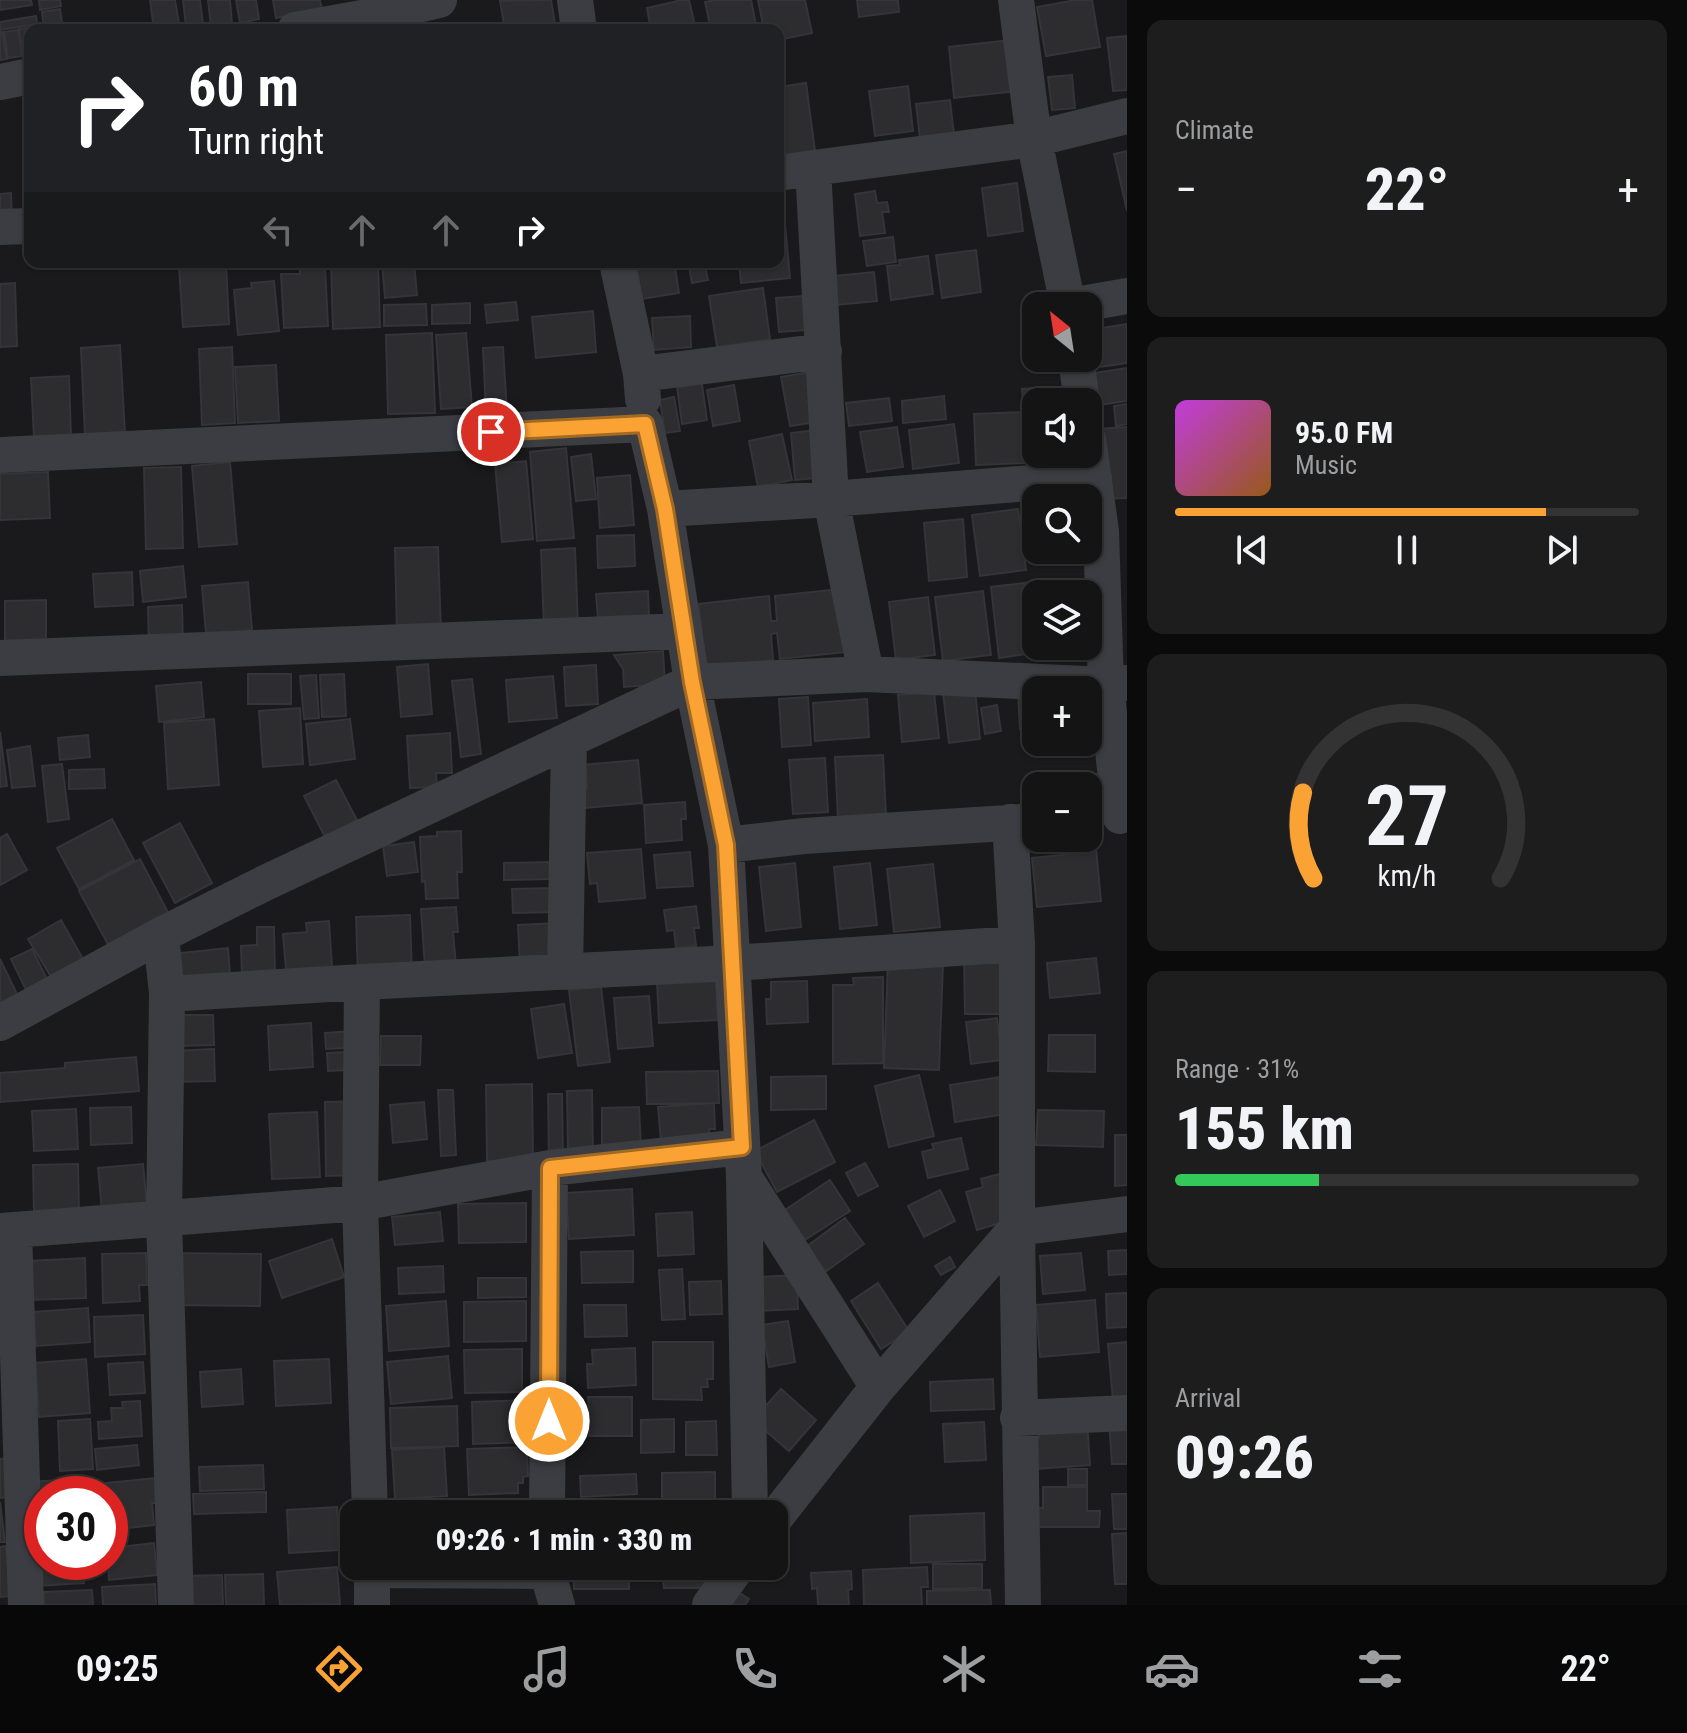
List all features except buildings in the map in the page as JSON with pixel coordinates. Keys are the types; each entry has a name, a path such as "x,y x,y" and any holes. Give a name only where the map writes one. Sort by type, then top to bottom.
{"street":[{"path":"314,24 360,9 439,0"},
{"path":"575,0 578,24"},
{"path":"1016,0 1034,139 1066,292"},
{"path":"0,82 24,77"},
{"path":"866,674 831,499 824,351 795,170 1034,139 1127,116"},
{"path":"0,227 24,226"},
{"path":"618,268 641,374 645,424 665,509 692,682 726,845 743,1162 750,1500"},
{"path":"1102,300 1127,296"},
{"path":"641,374 824,351"},
{"path":"0,455 645,424"},
{"path":"1092,468 1114,528 1117,684 1112,817"},
{"path":"665,509 1094,478"},
{"path":"0,658 684,631"},
{"path":"0,1023 161,935 692,682 866,674 1117,684"},
{"path":"565,972 569,740"},
{"path":"726,845 804,836 1022,822"},
{"path":"1022,842 1017,944 1017,1228 1023,1605"},
{"path":"161,935 167,994 164,1219 176,1605"},
{"path":"167,994 1017,944"},
{"path":"362,982 360,1203 370,1500"},
{"path":"26,1605 7,1230 360,1203 550,1168 743,1162"},
{"path":"743,1162 878,1387"},
{"path":"547,1500 550,1168"},
{"path":"788,1501 878,1387 1017,1228 1127,1214"},
{"path":"1018,1418 1127,1413"},
{"path":"372,1580 550,1581"},
{"path":"710,1605 728,1580"}],"route":[{"path":"491,432 645,424 665,509 692,682 726,845 742,1147 550,1168 549,1421"}]}
